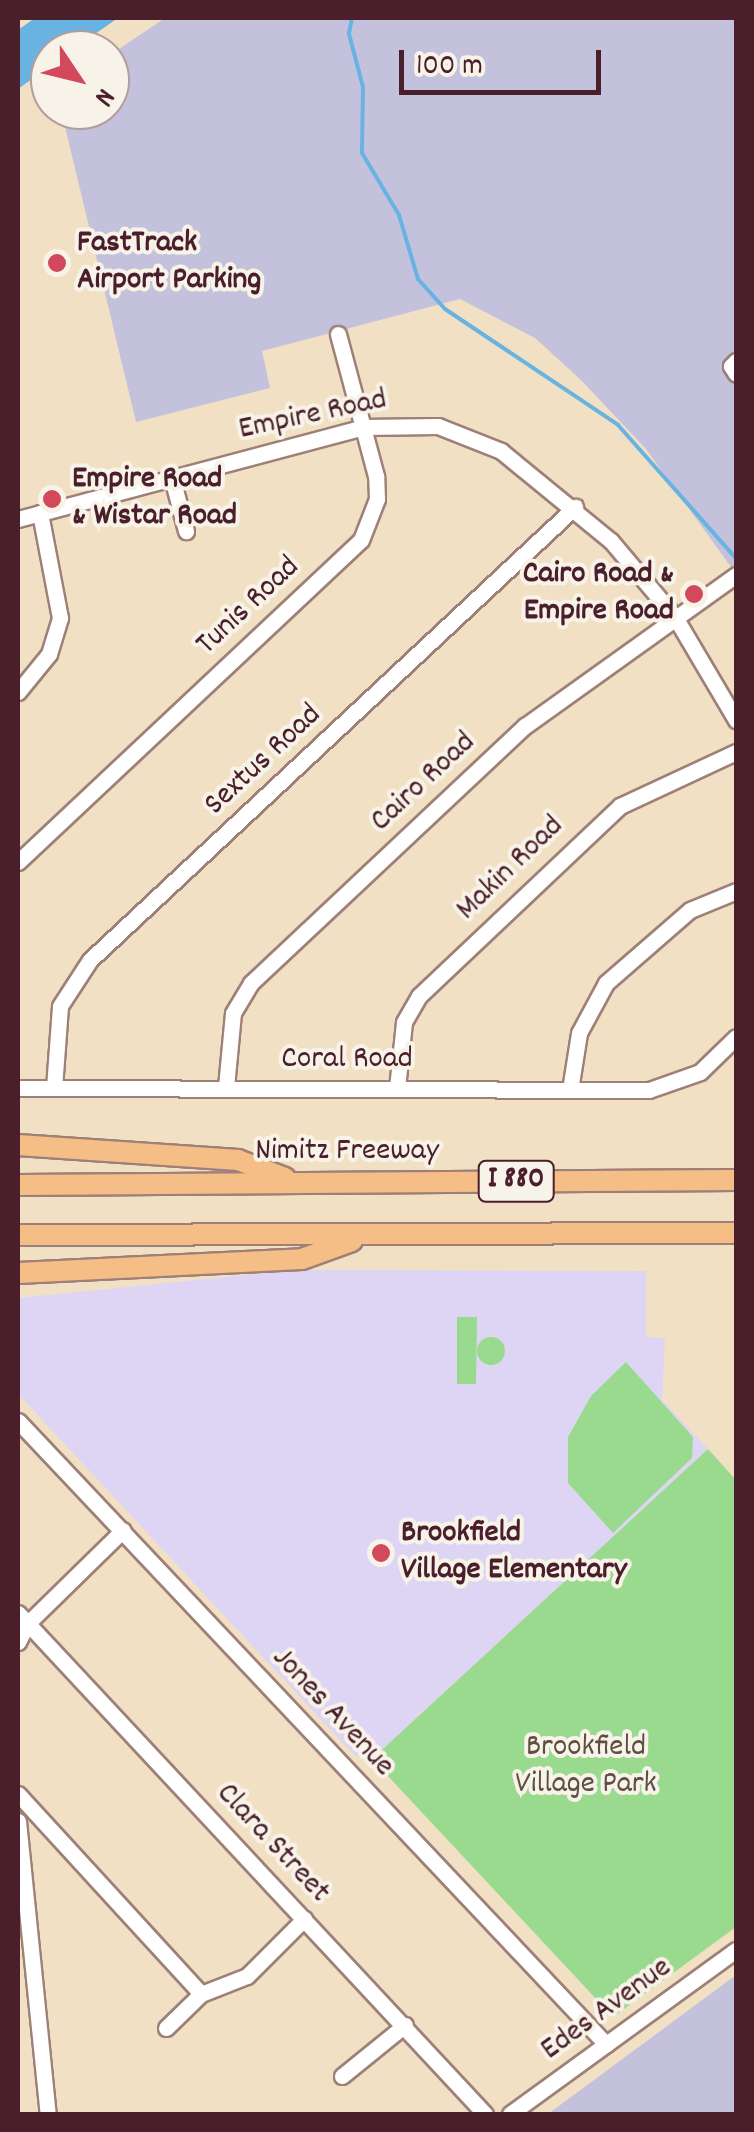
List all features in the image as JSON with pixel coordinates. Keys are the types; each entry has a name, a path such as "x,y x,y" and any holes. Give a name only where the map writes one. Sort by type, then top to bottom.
{"highway":[{"path":"18,1145 238,1160 296,1182"},
{"name":"Nimitz Freeway","path":"18,1185 736,1180"},
{"name":"I 880","path":"18,1234 736,1233"},
{"path":"18,1273 302,1259 368,1236"}],"street":[{"name":"Tunis Road","path":"18,862 360,540 377,499 364,428 338,334"},
{"path":"736,362 731,366 736,374"},
{"name":"Empire Road","path":"18,518 364,428 419,424 471,436 575,507 675,617 736,720"},
{"path":"172,478 186,531"},
{"name":"Sextus Road","path":"54,1088 60,1006 90,960 575,507"},
{"path":"18,692 49,654 60,618 40,512"},
{"name":"Cairo Road","path":"226,1087 233,1013 251,983 525,726 736,574"},
{"name":"Makin Road","path":"396,1088 404,1022 419,996 620,806 736,752"},
{"path":"570,1090 578,1033 606,983 690,910 736,890"},
{"name":"Coral Road","path":"18,1088 570,1090 676,1086 736,1036"},
{"name":"Jones Avenue","path":"18,1420 606,2044"},
{"path":"18,1642 22,1618 123,1530"},
{"name":"Clara Street","path":"22,1618 485,2114"},
{"path":"18,1794 201,1994"},
{"path":"18,1821 48,2114"},
{"path":"166,2028 201,1994 247,1976 304,1919"},
{"name":"Edes Avenue","path":"514,2114 736,1950"},
{"path":"342,2076 405,2025"}],"shaded area":[{"path":"165,18 736,18 736,574 646,449 581,380 535,338 460,299 262,351 270,388 136,422 66,130 130,130 130,42"},
{"name":"Brookfield Village Elementary","path":"295,1270 646,1271 646,1337 665,1338 662,1400 708,1449 372,1759 355,1756 18,1394 18,1298"},
{"path":"736,1975 736,2114 548,2114"}],"green space":[{"path":"457,1317 477,1317 476,1384 457,1384"},
{"path":"491,1337 501,1341 505,1351 501,1361 491,1365 481,1361 477,1351 481,1341"},
{"path":"626,1362 693,1437 692,1458 613,1533 568,1483 568,1437 591,1396"},
{"name":"Brookfield Village Park","path":"708,1449 736,1480 736,1927 613,2017 372,1759"}],"water":[{"path":"35,18 118,18 101,30 30,30 30,80 18,89 18,30"}],"waterway":[{"path":"352,18 349,34 363,87 362,153 399,215 418,279 445,309 618,425 734,556"}],"place":[{"name":"FastTrack Airport Parking","path":"57,263"},
{"name":"Empire Road & Wistar Road","path":"52,499"},
{"name":"Cairo Road & Empire Road","path":"694,594"},
{"name":"Brookfield Village Elementary","path":"381,1553"}]}
